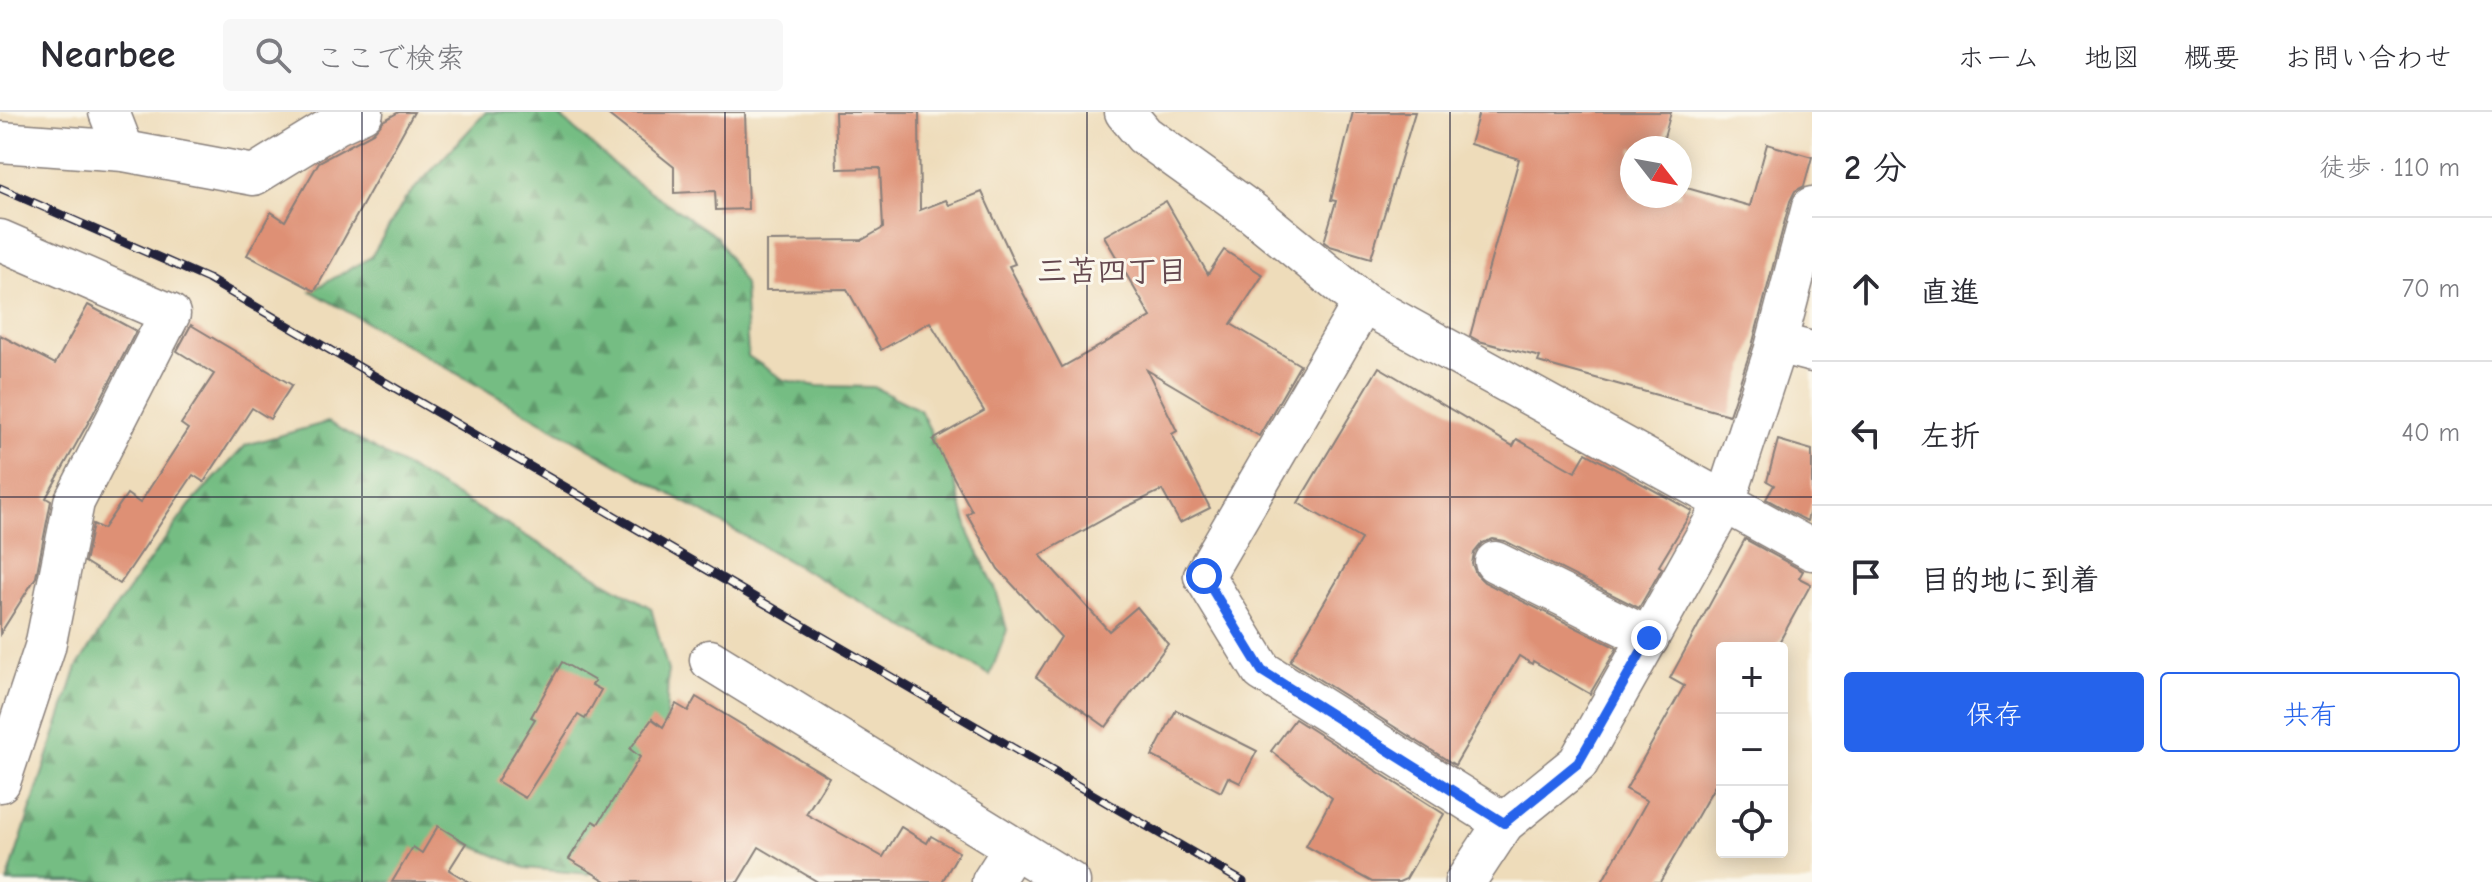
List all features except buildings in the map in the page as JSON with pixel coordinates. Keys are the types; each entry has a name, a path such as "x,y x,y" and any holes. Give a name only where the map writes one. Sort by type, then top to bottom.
{"street":[{"path":"109,112 124,151"},
{"path":"0,142 124,151 254,175 337,124 363,112"},
{"path":"1125,112 1144,135 1254,214 1363,303 1812,550"},
{"path":"1465,882 1504,823 1578,763 1725,502 1794,348 1812,207"},
{"path":"0,240 170,314 74,502 45,647 0,782"},
{"path":"1363,303 1204,576 1262,671 1504,823"},
{"path":"1495,562 1649,638"},
{"path":"710,660 1070,882"},
{"path":"992,882 1013,849"}],"green space":[{"path":"486,112 555,112 627,176 717,237 744,284 748,356 784,380 817,386 874,387 920,410 952,474 970,535 996,590 1007,630 990,675 311,291 371,257 406,198"},
{"path":"328,422 651,608 668,671 666,730 645,810 589,874 525,868 452,837 415,882 7,882 77,667 118,604 190,505 246,445"}],"railway":[{"path":"0,188 208,279 1243,882"}],"district":[{"name":"三苫四丁目","path":"1112,271"}],"route":[{"path":"1204,576 1262,671 1504,823 1578,763 1649,638"}]}
